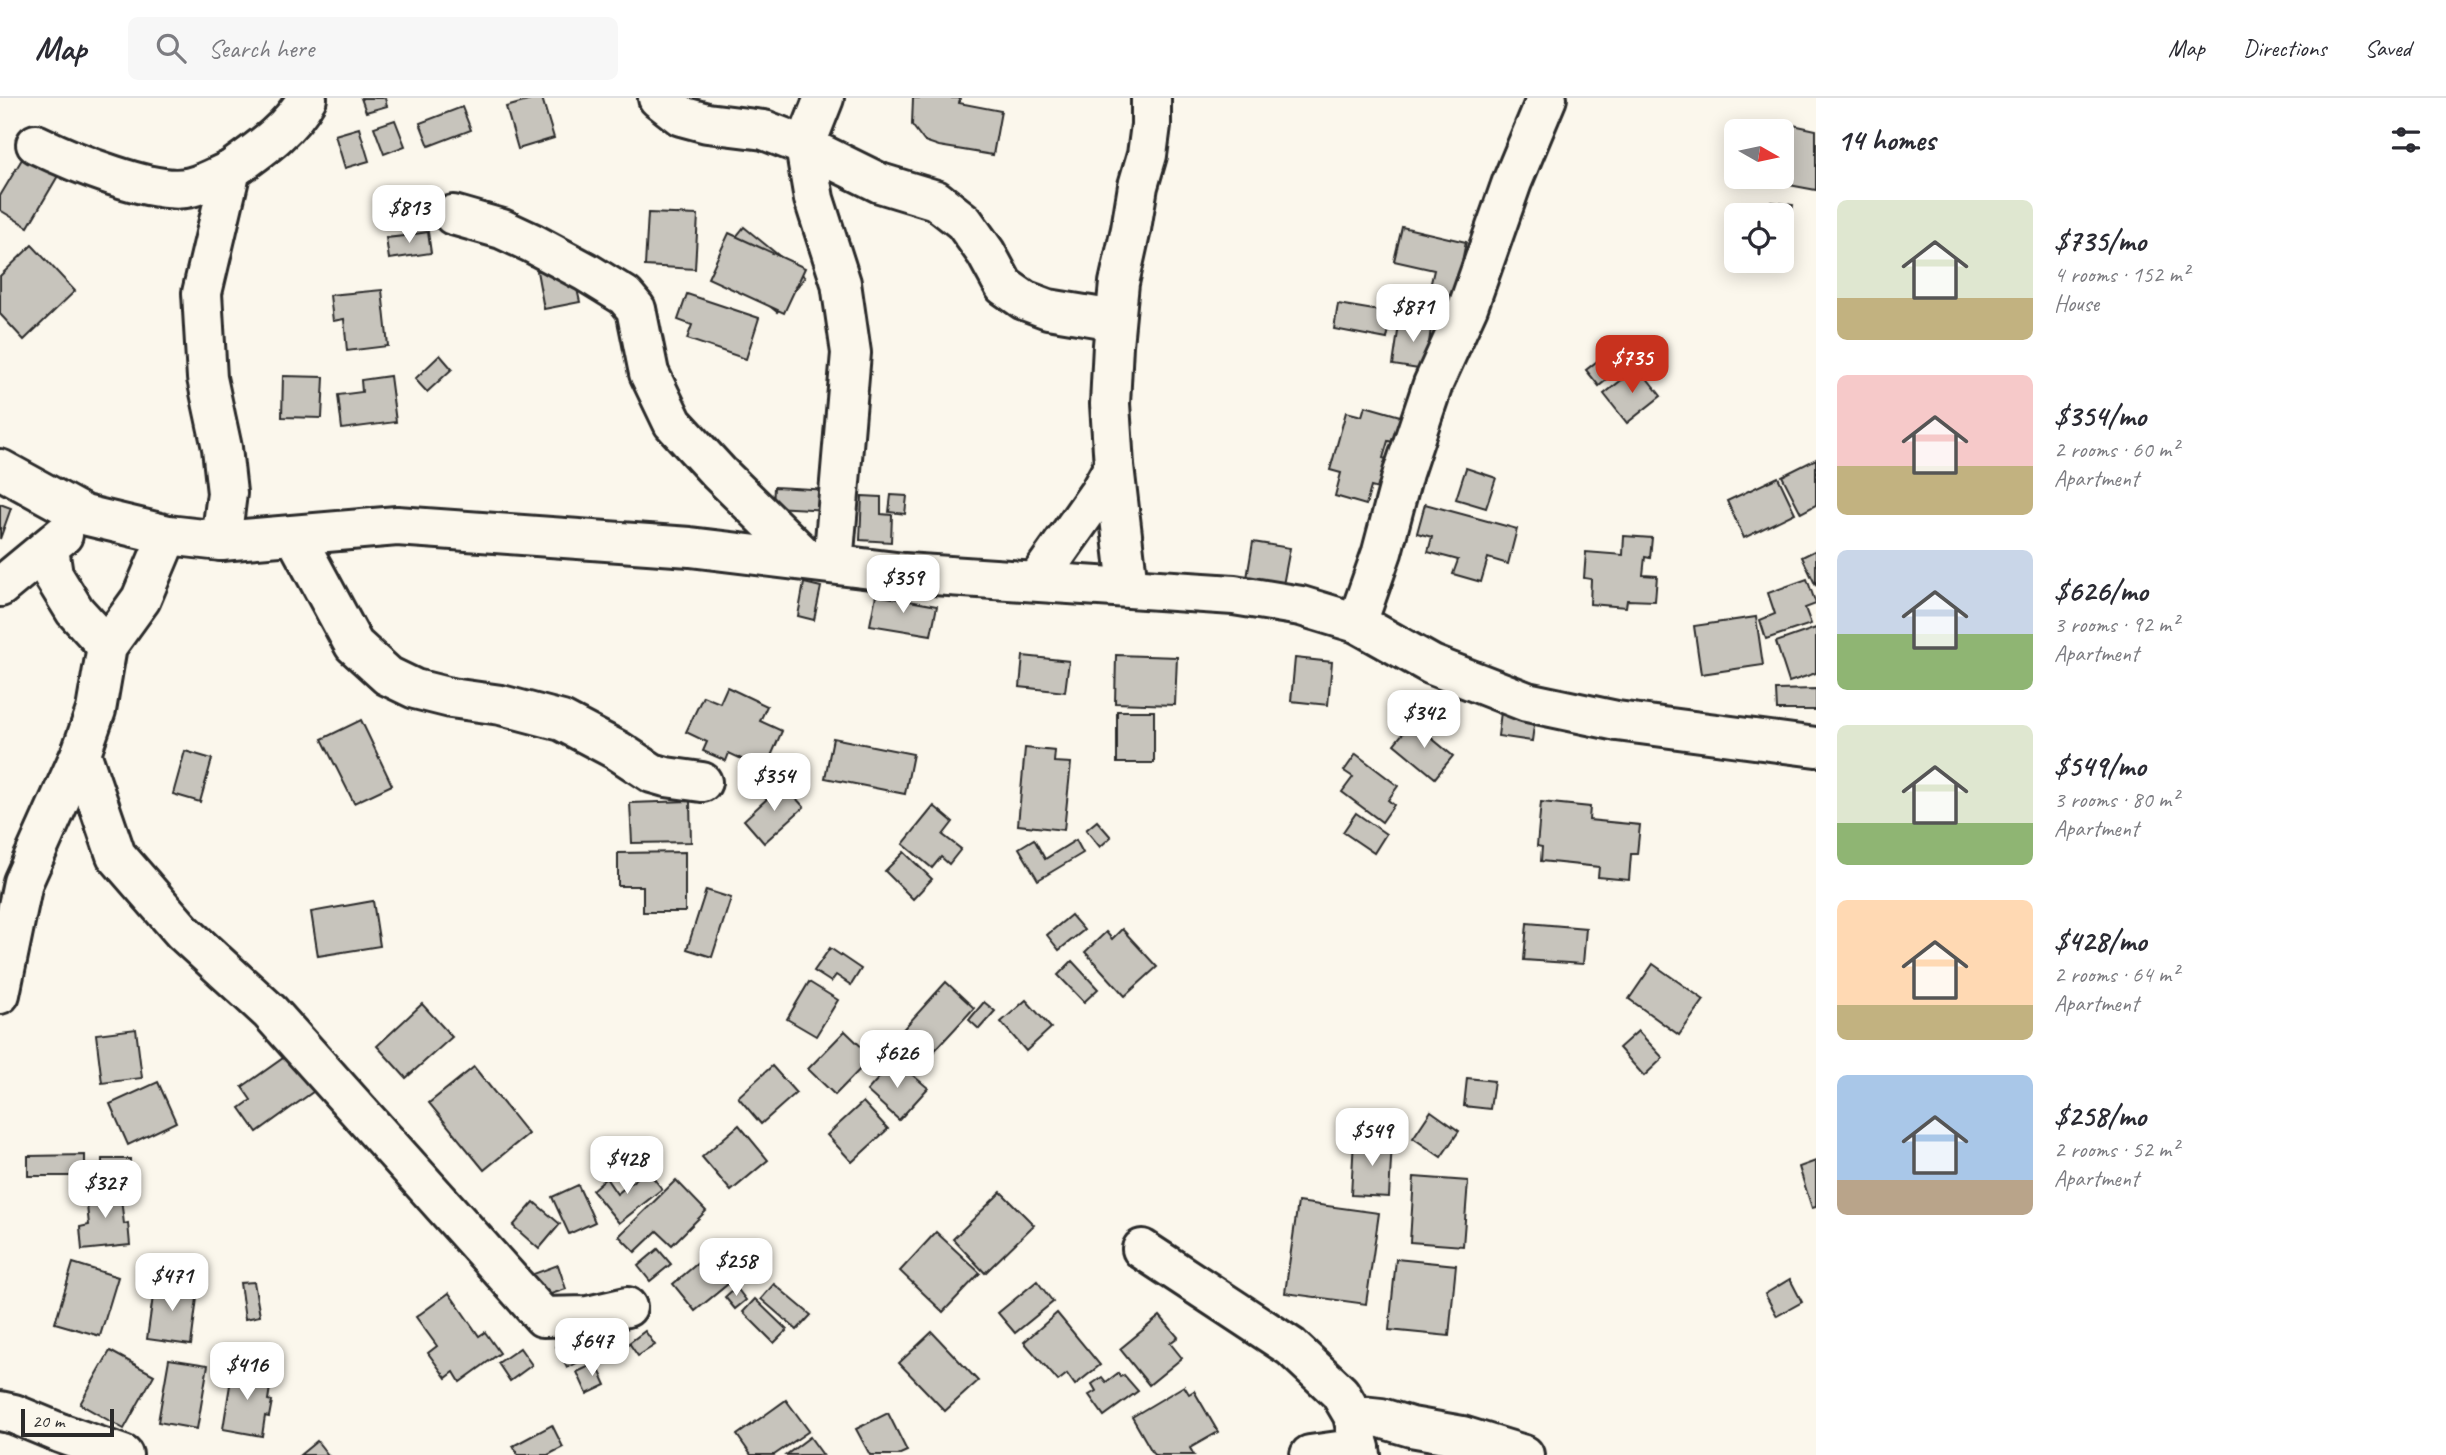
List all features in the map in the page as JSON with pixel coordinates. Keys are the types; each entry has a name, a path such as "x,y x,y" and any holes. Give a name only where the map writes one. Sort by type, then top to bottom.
{"street":[{"path":"36,144 81,165 152,186 189,188 230,170 278,133 300,111 307,98"},
{"path":"658,98 681,116 707,123 764,130 805,146 880,183 936,200 964,222 986,253 1004,286 1024,300 1048,309 1115,320"},
{"path":"821,563 851,353 841,283 814,199 805,146 824,98"},
{"path":"1128,587 1110,404 1119,283 1132,229 1138,186 1147,155 1151,98"},
{"path":"1357,623 1382,552 1403,473 1433,384 1468,307 1512,182 1547,98"},
{"path":"220,541 227,493 222,448 207,379 202,293 230,170"},
{"path":"453,215 512,234 586,272 625,296 636,309 649,373 673,423 719,474 821,563"},
{"path":"1037,581 1099,493 1114,466"},
{"path":"0,469 84,515 168,535 220,541 397,526 690,547 905,573 1234,595 1301,606 1357,623 1432,665 1527,702 1617,721 1816,747"},
{"path":"0,587 49,549 84,515"},
{"path":"0,994 12,894 81,752 96,710 107,646 141,599 168,535"},
{"path":"295,536 354,645 388,676 415,689 451,698 501,705 562,721 617,750 652,773 702,782"},
{"path":"49,549 53,575 75,611 107,646"},
{"path":"81,752 116,855 183,932 270,1012 543,1317 588,1316 626,1307"},
{"path":"1142,1249 1290,1347 1340,1394 1358,1439"},
{"path":"0,1411 123,1455"},
{"path":"1310,1455 1339,1449 1358,1439 1381,1418 1410,1427 1462,1436 1524,1455"}],"building":[{"path":"361,98 385,98 387,106 366,112"},
{"path":"542,98 554,138 518,149 506,107"},
{"path":"913,98 960,98 959,103 1001,111 993,155 924,141 912,125"},
{"path":"462,107 471,130 429,146 420,123"},
{"path":"395,120 405,146 384,154 374,127"},
{"path":"1794,125 1816,130 1816,190 1794,186"},
{"path":"359,128 369,161 345,168 335,135"},
{"path":"25,154 59,174 28,227 0,210 0,196"},
{"path":"648,213 698,215 695,269 645,266"},
{"path":"744,227 805,277 777,312 716,262"},
{"path":"1402,227 1466,242 1460,271 1470,274 1465,299 1429,291 1434,270 1394,261"},
{"path":"413,228 414,234 428,232 431,253 389,259 386,238 404,236 404,229"},
{"path":"729,233 805,268 784,313 708,278"},
{"path":"32,245 75,291 24,340 0,314 0,276"},
{"path":"558,267 574,276 580,302 544,309 537,271"},
{"path":"382,290 388,346 347,351 344,319 333,321 330,295"},
{"path":"687,294 759,318 746,359 687,339 692,325 678,320"},
{"path":"1338,304 1392,313 1387,339 1334,329"},
{"path":"1400,318 1432,322 1425,370 1393,365"},
{"path":"1620,343 1632,359 1599,386 1586,370"},
{"path":"440,355 452,369 427,392 415,379"},
{"path":"1638,367 1661,396 1627,423 1604,394"},
{"path":"283,376 324,377 322,418 282,417"},
{"path":"390,376 396,422 342,429 338,395 362,392 361,380"},
{"path":"1365,406 1407,418 1399,443 1388,441 1383,458 1394,461 1386,491 1371,487 1366,505 1335,496 1341,473 1330,470 1346,412 1362,416"},
{"path":"1816,459 1816,505 1801,513 1782,476"},
{"path":"1466,468 1496,478 1486,508 1456,499"},
{"path":"1778,477 1795,513 1744,538 1727,501"},
{"path":"774,487 830,490 829,510 773,507"},
{"path":"891,495 907,496 905,514 889,512"},
{"path":"862,496 881,497 881,514 892,515 891,542 860,540"},
{"path":"0,504 11,508 0,539"},
{"path":"1425,504 1517,529 1508,564 1488,558 1481,582 1453,574 1458,560 1428,552 1432,537 1417,533"},
{"path":"1624,536 1652,538 1650,558 1645,557 1643,575 1657,576 1655,601 1627,600 1626,607 1590,604 1591,579 1584,578 1586,552 1623,555"},
{"path":"1253,542 1290,548 1283,585 1247,578"},
{"path":"1816,550 1816,586 1802,557"},
{"path":"1807,579 1816,604 1805,608 1811,624 1766,639 1760,620 1775,614 1768,593"},
{"path":"804,583 821,587 814,620 798,616"},
{"path":"876,595 937,606 931,635 870,625"},
{"path":"1756,617 1763,665 1701,674 1694,626"},
{"path":"1816,628 1816,673 1789,682 1776,642"},
{"path":"1116,655 1177,657 1175,705 1115,703"},
{"path":"1023,656 1069,661 1065,692 1020,687"},
{"path":"1295,658 1332,662 1328,705 1291,701"},
{"path":"727,687 767,706 760,721 782,731 765,770 729,753 726,761 703,751 707,742 686,732 703,696 720,703"},
{"path":"1816,689 1816,710 1777,710 1776,690"},
{"path":"1117,711 1154,711 1154,763 1117,763"},
{"path":"1501,712 1535,718 1532,741 1498,736"},
{"path":"361,720 392,785 354,803 322,739"},
{"path":"1412,722 1453,756 1435,778 1394,744"},
{"path":"833,738 913,754 905,794 825,778"},
{"path":"1025,748 1055,751 1054,762 1071,763 1064,830 1018,825"},
{"path":"185,751 212,759 200,802 173,794"},
{"path":"1356,754 1398,786 1388,800 1394,805 1382,822 1342,792 1353,777 1344,771"},
{"path":"783,784 804,807 764,843 744,820"},
{"path":"690,801 691,842 632,843 630,803"},
{"path":"1541,802 1590,807 1589,820 1640,825 1637,854 1631,854 1629,880 1598,877 1599,867 1541,861 1542,847 1537,846"},
{"path":"934,806 953,822 943,835 961,849 949,864 941,857 932,868 903,844"},
{"path":"1356,813 1386,834 1374,853 1343,832"},
{"path":"1097,821 1111,837 1100,847 1086,830"},
{"path":"1034,839 1045,859 1076,840 1083,853 1038,880 1019,848"},
{"path":"685,852 685,912 643,912 643,886 618,886 618,853"},
{"path":"904,852 932,879 913,899 885,871"},
{"path":"706,890 731,898 712,957 687,949"},
{"path":"373,901 380,946 318,956 311,912"},
{"path":"1071,915 1084,930 1059,950 1047,935"},
{"path":"1527,923 1586,928 1583,964 1524,960"},
{"path":"1122,929 1157,967 1125,996 1085,952 1106,932 1112,939"},
{"path":"830,948 861,969 851,985 836,975 831,982 814,971"},
{"path":"1072,961 1098,989 1084,1002 1058,975"},
{"path":"1653,964 1704,1000 1679,1035 1629,999"},
{"path":"809,982 838,1000 816,1036 787,1019"},
{"path":"946,982 974,1008 926,1060 898,1035"},
{"path":"1026,1000 1051,1028 1026,1051 1001,1022"},
{"path":"984,1002 995,1011 979,1029 969,1020"},
{"path":"422,1004 452,1037 406,1078 377,1046"},
{"path":"136,1029 142,1078 102,1083 96,1034"},
{"path":"845,1031 872,1057 835,1095 808,1069"},
{"path":"1638,1031 1663,1058 1644,1076 1619,1048"},
{"path":"286,1056 297,1072 303,1069 317,1089 257,1132 240,1108 251,1100 242,1087"},
{"path":"895,1060 928,1088 899,1120 867,1091"},
{"path":"772,1066 796,1093 761,1124 738,1097"},
{"path":"474,1067 528,1134 484,1170 429,1103"},
{"path":"1467,1078 1494,1081 1490,1109 1464,1106"},
{"path":"158,1082 176,1122 128,1145 110,1104"},
{"path":"863,1102 888,1129 852,1162 827,1135"},
{"path":"1431,1111 1459,1131 1441,1157 1413,1138"},
{"path":"739,1125 768,1160 731,1191 702,1157"},
{"path":"1354,1139 1392,1141 1389,1197 1351,1195"},
{"path":"85,1155 85,1176 28,1176 28,1156"},
{"path":"102,1159 130,1159 130,1177 102,1176"},
{"path":"1816,1161 1816,1207 1812,1208 1799,1167"},
{"path":"647,1170 662,1189 619,1223 592,1190 606,1178 617,1194"},
{"path":"1414,1177 1468,1181 1463,1246 1410,1242"},
{"path":"676,1180 706,1211 672,1245 657,1231 635,1252 619,1236"},
{"path":"119,1181 124,1224 128,1223 130,1245 82,1250 80,1227 89,1225 86,1196 101,1194 99,1183"},
{"path":"578,1185 595,1222 569,1234 552,1197"},
{"path":"1001,1192 1034,1225 985,1273 953,1239"},
{"path":"534,1202 560,1224 539,1249 513,1226"},
{"path":"1298,1202 1379,1213 1366,1304 1285,1293"},
{"path":"936,1232 980,1273 943,1312 900,1271"},
{"path":"658,1249 671,1264 650,1281 638,1266"},
{"path":"705,1257 728,1284 695,1311 673,1284"},
{"path":"1396,1259 1456,1265 1449,1336 1389,1330"},
{"path":"73,1263 118,1277 100,1336 55,1323"},
{"path":"558,1265 566,1289 536,1299 528,1276"},
{"path":"156,1275 170,1277 169,1286 198,1290 191,1345 147,1339"},
{"path":"1790,1279 1802,1302 1777,1316 1765,1294"},
{"path":"1037,1281 1053,1302 1015,1333 998,1313"},
{"path":"254,1282 260,1316 245,1319 240,1283"},
{"path":"774,1284 811,1315 797,1330 761,1299"},
{"path":"736,1287 746,1300 735,1309 725,1297"},
{"path":"449,1293 479,1336 485,1332 500,1353 460,1382 454,1372 446,1378 428,1353 437,1346 416,1317"},
{"path":"755,1299 787,1330 774,1343 743,1312"},
{"path":"1057,1313 1100,1365 1075,1385 1067,1374 1058,1381 1024,1342"},
{"path":"1160,1316 1178,1337 1170,1343 1182,1358 1149,1385 1120,1349"},
{"path":"587,1330 598,1352 567,1368 556,1346"},
{"path":"645,1331 655,1345 638,1356 629,1343"},
{"path":"932,1332 978,1381 945,1411 899,1363"},
{"path":"520,1348 532,1365 510,1381 498,1363"},
{"path":"110,1351 154,1375 124,1429 80,1404"},
{"path":"169,1359 208,1365 197,1429 158,1422"},
{"path":"596,1363 606,1385 587,1394 577,1372"},
{"path":"233,1366 260,1371 258,1379 271,1381 268,1400 272,1401 269,1417 265,1416 262,1436 223,1429"},
{"path":"1118,1373 1120,1377 1124,1375 1138,1391 1104,1416 1089,1395 1096,1391 1092,1384 1102,1377 1106,1382"},
{"path":"1184,1386 1189,1394 1194,1391 1218,1432 1190,1448 1194,1455 1154,1455 1132,1417"},
{"path":"786,1400 809,1431 774,1455 751,1455 737,1435"},
{"path":"888,1413 907,1451 898,1455 870,1455 856,1429"},
{"path":"552,1425 563,1447 548,1455 518,1455 513,1446"},
{"path":"810,1437 823,1455 786,1455"},
{"path":"317,1441 328,1455 300,1455"}]}
